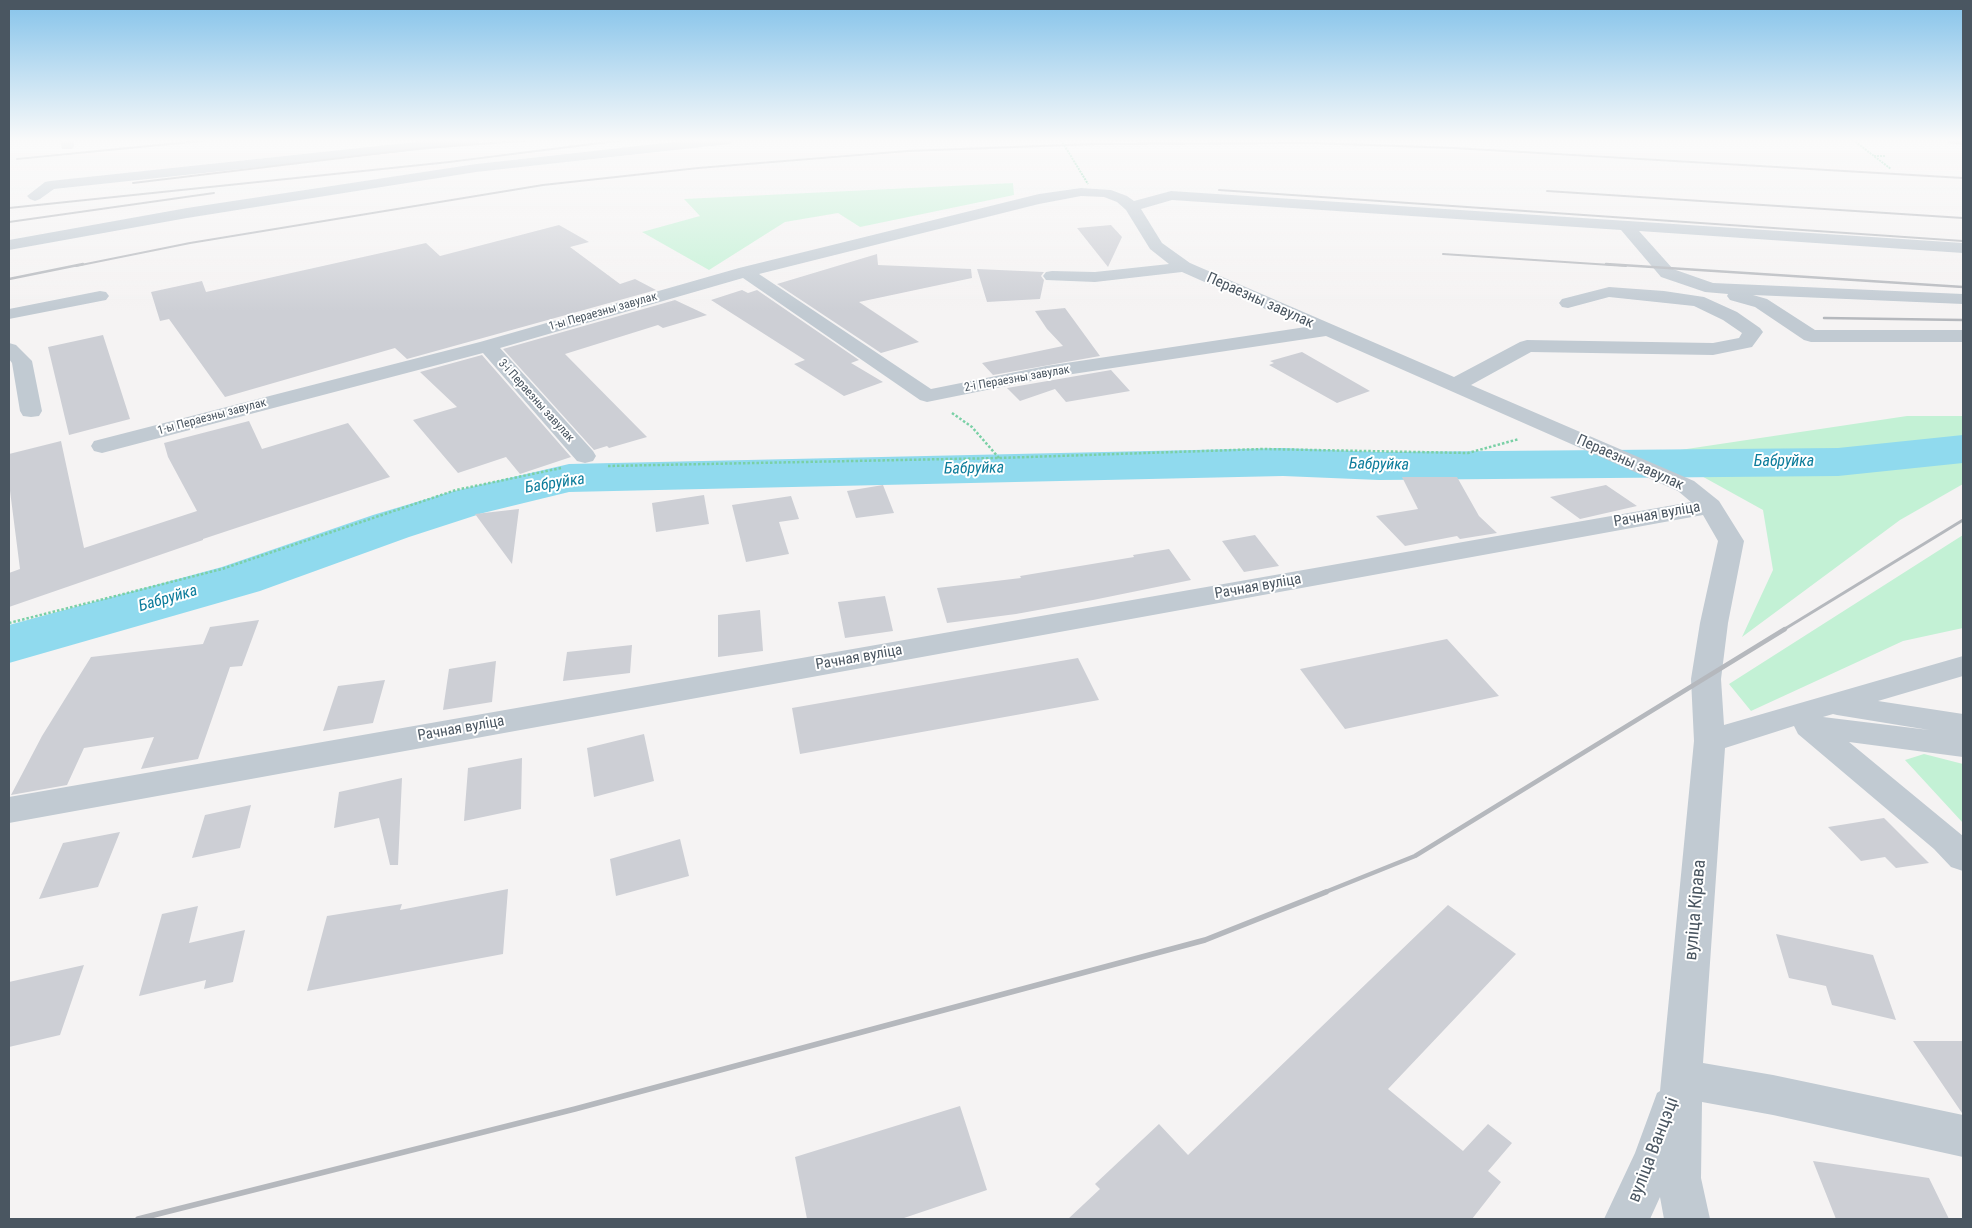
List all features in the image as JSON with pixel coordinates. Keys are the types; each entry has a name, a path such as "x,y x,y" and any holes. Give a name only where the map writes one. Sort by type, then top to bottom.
{"street":[{"path":"9,245 187,213 288,197"},
{"name":"1-ы Пераезны завулак","path":"102,446 488,346 745,272 1044,197"},
{"name":"1-ы Пераезны завулак","path":"1117,197 1132,207"},
{"path":"1132,207 1164,197"},
{"path":"1206,197 1963,248"},
{"name":"Пераезны завулак","path":"1132,207 1156,246 1184,267 1686,486 1710,506 1731,541 1714,622 1706,679 1710,741"},
{"path":"1625,225 1667,273 1761,303 1811,336 1963,336"},
{"path":"1052,276 1095,277 1184,267"},
{"path":"745,272 927,396"},
{"path":"1711,288 1963,299"},
{"path":"1454,386 1527,346 1713,349 1745,343 1753,332 1730,316 1698,301 1672,297 1609,292 1568,304"},
{"path":"9,314 100,296"},
{"name":"2-і Пераезны завулак","path":"927,396 1046,372 1326,330"},
{"name":"3-і Пераезны завулак","path":"488,346 585,456"},
{"path":"9,349 22,361 31,411"},
{"name":"Рачная вуліца","path":"9,810 1710,506"},
{"path":"1710,741 1768,722 1820,715 1963,666"},
{"path":"1820,715 1963,725"},
{"path":"1820,715 1963,746"},
{"path":"1820,715 1963,857"},
{"name":"вуліца Кірава","path":"1687,1219 1679,1178 1681,1079 1710,741"},
{"path":"1681,1079 1774,1095 1963,1136"},
{"name":"вуліца Ванцэці","path":"1626,1219 1654,1161 1681,1079"}],"path":[{"path":"927,396 972,427 999,458"},
{"path":"9,623 222,569 456,490 568,467 585,456 598,467 1263,450 1468,453 1522,438 1536,421"}],"green space":[{"path":"719,197 1003,197 860,227 838,213 785,222 709,270 642,232 700,216 684,199"},
{"path":"1907,416 1963,416 1963,484 1900,520 1742,637 1773,570 1763,510 1660,453"},
{"path":"1963,535 1963,628 1903,641 1751,711 1729,684"},
{"path":"1924,754 1963,764 1963,823 1905,760"}],"building":[{"path":"559,225 589,242 570,247 620,284 635,279 656,290 407,359 395,348 225,397 169,319 160,321 151,292 202,281 206,292 426,243 440,256"},
{"path":"1111,225 1122,237 1108,267 1077,228"},
{"path":"877,254 878,265 971,269 972,278 859,302 919,342 881,353 777,284"},
{"path":"977,269 1044,272 1041,276 1044,280 1040,299 987,302"},
{"path":"742,290 748,293 757,290 859,360 851,363 883,382 844,396 794,364 805,360 711,300"},
{"path":"675,300 707,315 663,328 658,325 565,354 647,437 609,448 607,446 594,450 503,349"},
{"path":"1065,308 1100,356 993,375 982,363 1063,346 1047,329 1035,311"},
{"path":"103,335 130,419 69,435 48,347"},
{"path":"1302,352 1370,391 1337,403 1269,365 1274,363 1270,361"},
{"path":"482,355 571,457 520,474 506,457 458,473 413,420 457,407 420,372"},
{"path":"1111,370 1130,391 1066,402 1055,389 1020,401 1007,388"},
{"path":"249,421 262,449 348,423 390,477 203,539 9,607 9,573 20,569 9,483 9,454 61,441 84,548 197,511 168,457 164,443"},
{"path":"1402,477 1457,477 1479,516 1497,533 1460,539 1457,536 1405,546 1376,516 1418,509"},
{"path":"883,485 894,513 856,518 847,491"},
{"path":"1606,485 1637,506 1580,519 1550,497"},
{"path":"704,495 709,524 656,532 652,503"},
{"path":"791,496 799,519 779,522 789,554 746,562 732,505"},
{"path":"519,509 512,564 475,514"},
{"path":"1255,535 1279,566 1244,572 1222,541"},
{"path":"1169,549 1191,580 1016,614 947,623 937,588 1021,578 1020,576 1134,557 1133,555"},
{"path":"885,596 893,631 845,638 838,602"},
{"path":"760,610 763,651 718,657 718,615"},
{"path":"259,620 242,666 230,667 198,759 141,769 154,737 84,748 67,785 11,795 42,736 91,657 203,644 210,627"},
{"path":"1447,639 1499,696 1345,729 1300,669"},
{"path":"632,645 630,673 563,681 567,652"},
{"path":"1078,658 1099,700 800,754 792,708"},
{"path":"496,661 492,702 443,710 449,669"},
{"path":"385,680 373,723 323,731 338,686"},
{"path":"644,734 654,781 594,797 587,748"},
{"path":"522,758 521,809 464,821 468,768"},
{"path":"402,778 398,865 390,865 379,818 334,828 339,792"},
{"path":"251,805 240,848 192,858 205,815"},
{"path":"1884,818 1929,863 1896,868 1885,857 1861,861 1828,827"},
{"path":"120,832 98,887 39,899 63,843"},
{"path":"680,839 689,876 616,896 610,859"},
{"path":"508,889 503,954 307,991 327,916 402,904 400,910"},
{"path":"1448,905 1516,954 1388,1089 1463,1151 1488,1124 1512,1143 1488,1171 1501,1182 1472,1219 1068,1219 1100,1189 1095,1184 1159,1124 1188,1155"},
{"path":"198,906 189,943 245,930 233,982 204,989 206,980 139,996 162,914"},
{"path":"1776,934 1873,955 1896,1020 1832,1005 1826,986 1789,978"},
{"path":"84,965 60,1035 9,1047 9,982"},
{"path":"1913,1041 1963,1041 1963,1113 1962,1113"},
{"path":"960,1106 987,1190 901,1219 807,1219 795,1157"},
{"path":"1813,1161 1929,1178 1949,1219 1836,1219"}],"waterway":[{"name":"Бабруйка","path":"9,644 241,579 391,526 467,502 569,478 1283,462 1379,466 1838,462 1963,449"}],"railway":[{"path":"9,208 111,197"},
{"path":"9,222 184,197"},
{"path":"76,266 190,243 468,197"},
{"path":"1326,197 1963,241"},
{"path":"1644,197 1963,218"},
{"path":"1443,254 1626,266"},
{"path":"9,279 83,264"},
{"path":"1606,264 1963,287"},
{"path":"1824,318 1963,320"},
{"path":"1783,630 1963,520"},
{"path":"1323,893 1415,856 1785,629"},
{"path":"138,1219 575,1109 1205,940 1326,892"}]}
